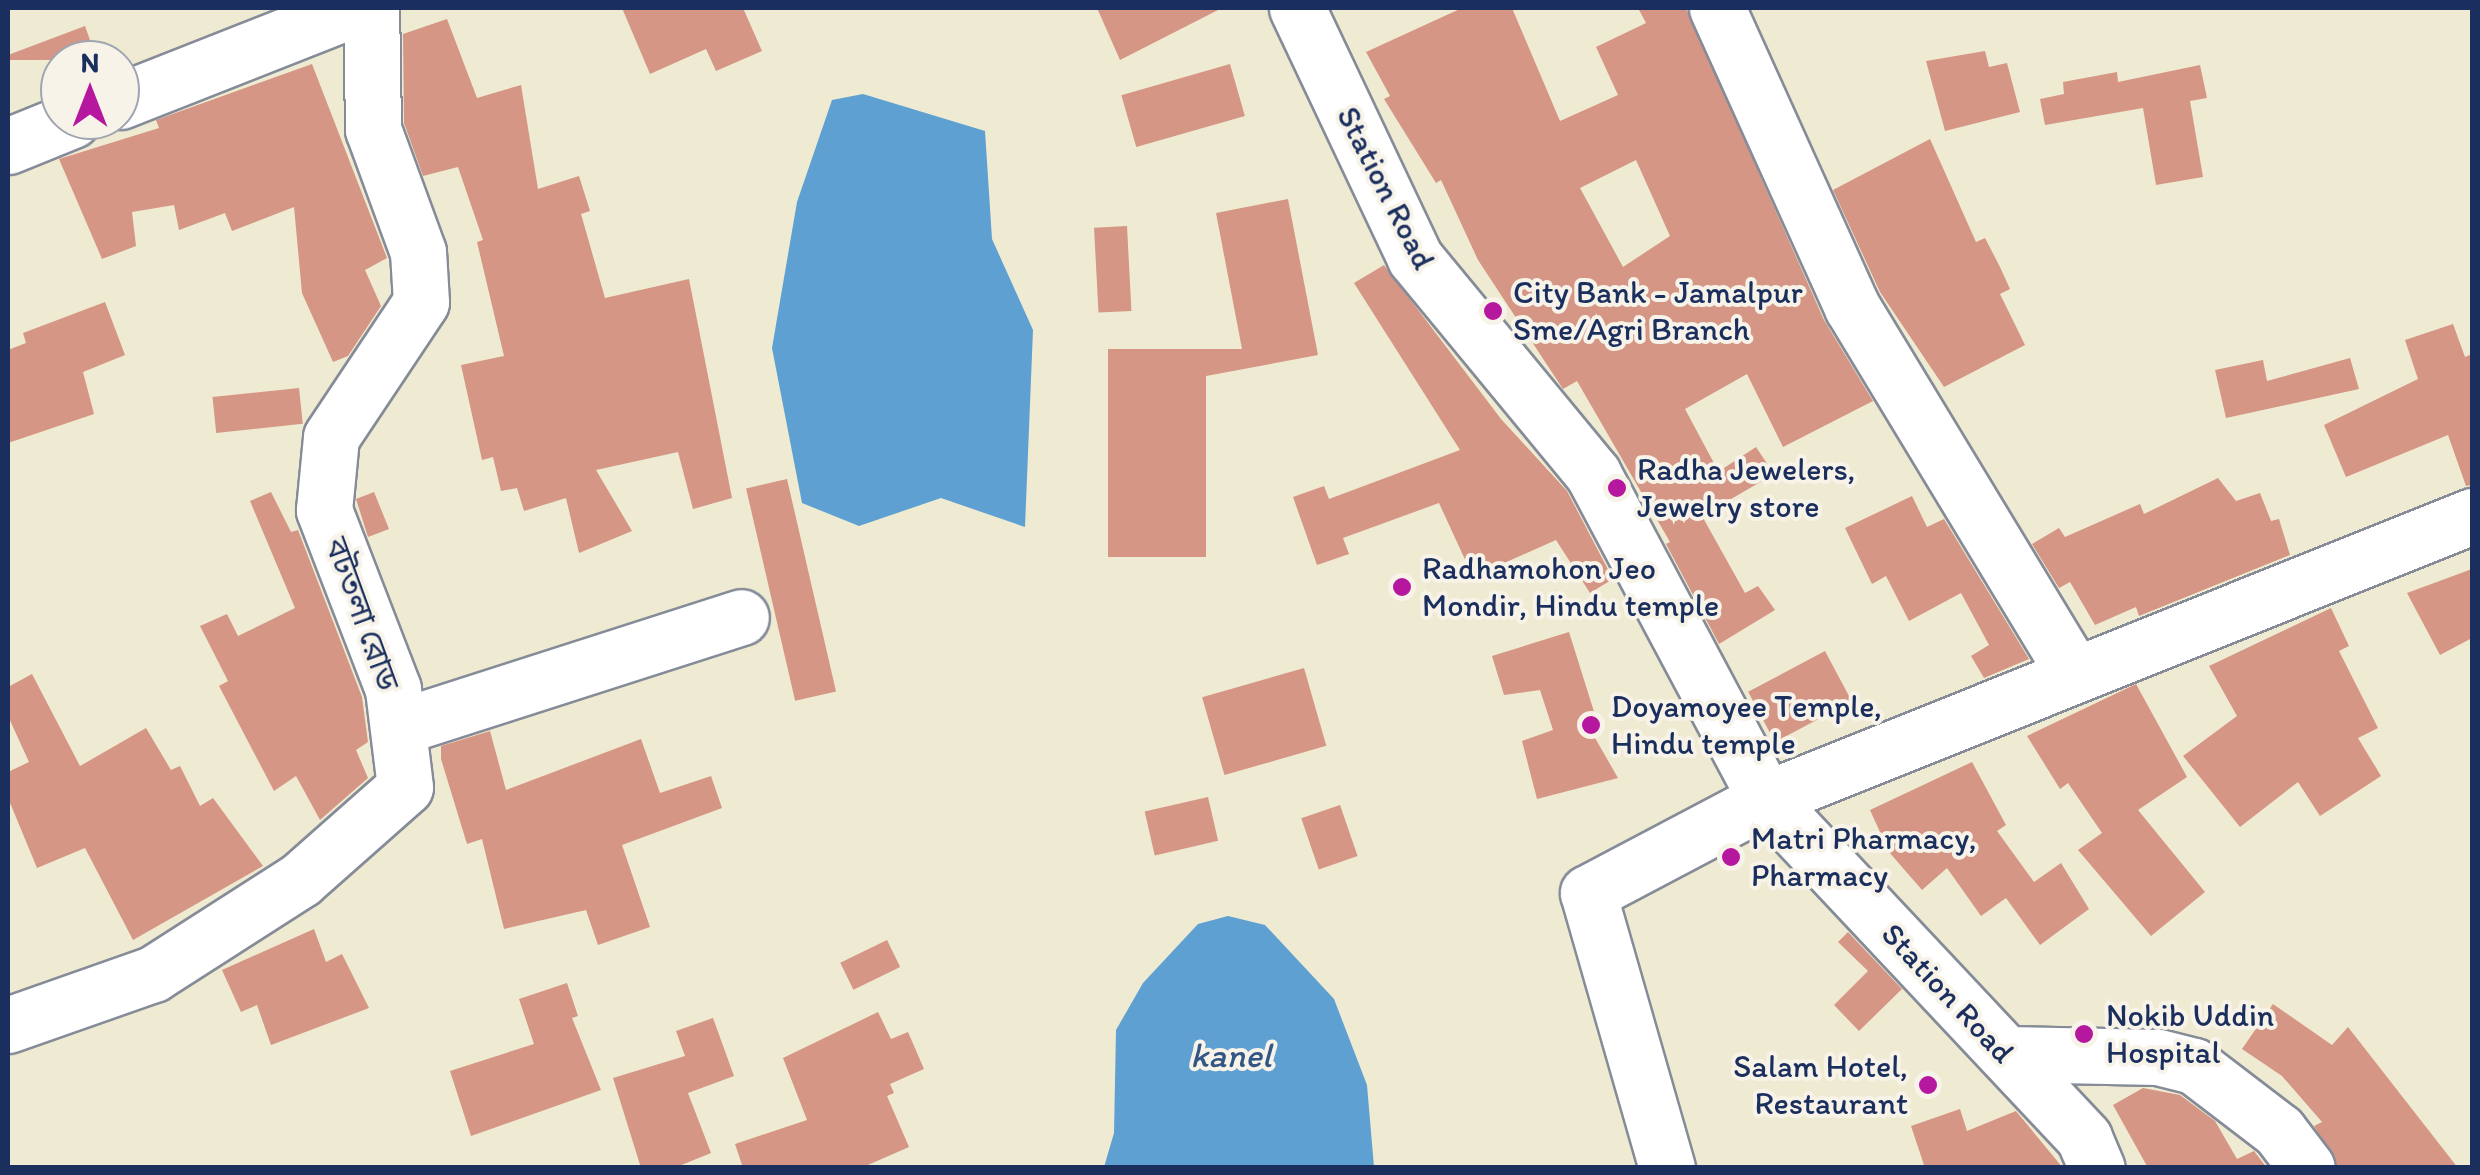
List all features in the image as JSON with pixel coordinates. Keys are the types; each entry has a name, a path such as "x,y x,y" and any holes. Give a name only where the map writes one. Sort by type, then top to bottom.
{"street":[{"path":"140,93 356,8"},
{"name":"বটতলা রোড","path":"8,1025 154,974 300,880 405,787 393,689 324,510 331,436 421,302 418,252 373,129 371,8"},
{"name":"Station Road","path":"1297,8 1415,258 1593,474 1766,800 2084,1138 2097,1168"},
{"path":"1716,8 1852,307 2075,676"},
{"path":"8,146 40,133"},
{"path":"1667,1168 1588,893 1766,800 2472,516"},
{"path":"399,727 741,617"},
{"path":"2006,1054 2158,1057 2194,1066 2279,1130 2307,1168"}],"water":[{"path":"863,94 985,131 992,239 1033,330 1025,527 941,498 859,526 802,503 772,348 797,202 832,100"},
{"name":"kanel","path":"1228,916 1265,925 1334,999 1367,1085 1374,1167 1104,1167 1114,1133 1116,1030 1143,983 1198,924"}],"building":[{"path":"622,8 743,8 762,51 716,71 706,49 650,74"},
{"path":"1097,8 1222,8 1120,60"},
{"path":"1462,8 1512,8 1560,121 1618,95 1596,47 1646,23 1638,8 1686,8 1824,320 1873,401 1783,447 1747,374 1685,409 1715,465 1724,468 1756,447 1774,474 1702,516 1745,593 1758,586 1775,610 1719,644 1666,544 1670,542 1577,381 1563,389 1478,260 1441,180 1436,183 1384,99 1390,96 1366,52","holes":["1636,160 1670,236 1623,267 1580,188"]},
{"path":"447,19 477,98 521,85 538,189 579,176 590,211 581,214 605,298 689,279 732,498 693,509 678,452 596,470 632,531 579,553 566,498 524,511 517,488 501,491 493,457 482,460 461,365 504,356 477,242 483,240 458,167 423,176 404,123 403,34"},
{"path":"85,26 90,40 48,40"},
{"path":"40,43 40,60 8,60 8,55"},
{"path":"1985,51 1989,67 2007,63 2020,112 1945,131 1926,61"},
{"path":"312,64 387,258 365,270 381,306 348,356 333,362 302,293 294,207 232,231 225,213 179,230 174,205 132,212 136,246 102,259 59,159 120,140 140,140 140,134 159,128 156,120"},
{"path":"1230,64 1245,116 1136,147 1121,95"},
{"path":"2200,65 2207,98 2190,101 2203,177 2156,185 2143,108 2045,125 2040,99 2064,94 2063,82 2117,72 2118,82"},
{"path":"1930,139 1976,242 1985,238 2000,267 2010,289 2000,294 2025,345 1944,387 1880,292 1833,190"},
{"path":"1288,199 1318,355 1206,376 1206,557 1108,557 1108,349 1242,349 1216,213"},
{"path":"1127,226 1131,311 1098,313 1094,228"},
{"path":"1384,265 1501,419 1567,491 1613,579 1590,593 1556,540 1473,577 1439,503 1343,538 1349,554 1317,565 1293,497 1324,486 1329,499 1460,450 1354,283"},
{"path":"105,302 125,355 83,372 94,414 8,443 8,350 26,343 23,333"},
{"path":"2453,324 2465,357 2472,354 2472,485 2466,486 2448,435 2346,477 2324,425 2418,379 2405,340"},
{"path":"2350,358 2359,389 2226,418 2215,370 2263,360 2267,381"},
{"path":"299,388 303,424 216,433 212,397"},
{"path":"2218,478 2236,501 2260,493 2271,521 2279,519 2290,555 2139,616 2136,607 2095,625 2070,582 2059,588 2032,544 2059,528 2065,537 2140,504 2144,514"},
{"path":"787,479 836,691 795,701 746,488"},
{"path":"271,492 291,532 298,530 362,697 368,742 356,750 368,778 320,820 296,776 274,791 219,686 228,681 200,626 227,614 238,636 295,608 250,501"},
{"path":"374,492 389,529 368,537 356,499"},
{"path":"1912,496 1927,527 1944,519 2029,659 1984,678 1971,656 1989,645 1961,593 1909,621 1886,576 1872,584 1845,528"},
{"path":"2472,569 2472,638 2440,655 2407,593"},
{"path":"2331,608 2349,646 2339,651 2378,728 2358,738 2381,776 2320,816 2298,782 2240,827 2183,756 2237,716 2209,666"},
{"path":"1569,632 1596,718 1587,724 1618,778 1537,799 1522,741 1553,730 1540,690 1504,695 1492,656"},
{"path":"1825,651 1852,701 1775,742 1748,692"},
{"path":"1304,668 1326,746 1224,775 1202,697"},
{"path":"32,674 80,766 146,728 171,770 180,766 200,806 213,798 263,866 133,940 85,848 37,868 8,798 8,772 29,762 8,716 8,687"},
{"path":"2136,684 2187,777 2138,810 2205,892 2151,936 2078,850 2102,833 2068,783 2060,789 2027,736"},
{"path":"490,731 506,790 641,739 660,793 711,776 722,808 622,845 650,927 598,945 586,910 504,929 482,839 467,844 441,759 441,746"},
{"path":"1972,762 2006,825 1997,831 2034,882 2061,863 2089,909 2040,945 2006,898 1981,916 1947,868 1922,890 1889,852 1870,810"},
{"path":"1208,797 1218,841 1155,855 1145,812"},
{"path":"1340,805 1358,856 1319,869 1301,818"},
{"path":"314,929 326,962 342,954 369,1008 271,1045 257,1005 241,1012 222,970"},
{"path":"1848,932 1902,989 1859,1031 1834,1005 1868,971 1838,942"},
{"path":"887,940 900,967 853,990 840,963"},
{"path":"567,983 578,1016 572,1018 601,1090 471,1136 450,1071 534,1044 519,999"},
{"path":"2273,1004 2332,1045 2348,1027 2458,1168 2338,1168 2314,1126 2322,1122 2282,1076 2242,1049"},
{"path":"878,1012 891,1039 908,1032 924,1069 890,1084 894,1093 887,1096 909,1147 861,1168 743,1168 735,1144 807,1120 783,1058"},
{"path":"713,1018 734,1076 688,1093 711,1153 674,1168 641,1168 613,1078 685,1056 676,1031"},
{"path":"2143,1088 2180,1095 2215,1121 2237,1159 2254,1151 2267,1168 2148,1168 2113,1105"},
{"path":"1960,1109 1967,1131 2016,1111 2063,1168 1925,1168 1911,1126"}],"place":[{"name":"City Bank - Jamalpur Sme/Agri Branch","path":"1493,311"},
{"name":"Radha Jewelers, Jewelry store","path":"1617,488"},
{"name":"Radhamohon Jeo Mondir, Hindu temple","path":"1402,587"},
{"name":"Doyamoyee Temple, Hindu temple","path":"1591,725"},
{"name":"Matri Pharmacy, Pharmacy","path":"1731,857"},
{"name":"Nokib Uddin Hospital","path":"2084,1034"},
{"name":"Salam Hotel, Restaurant","path":"1928,1085"}]}
